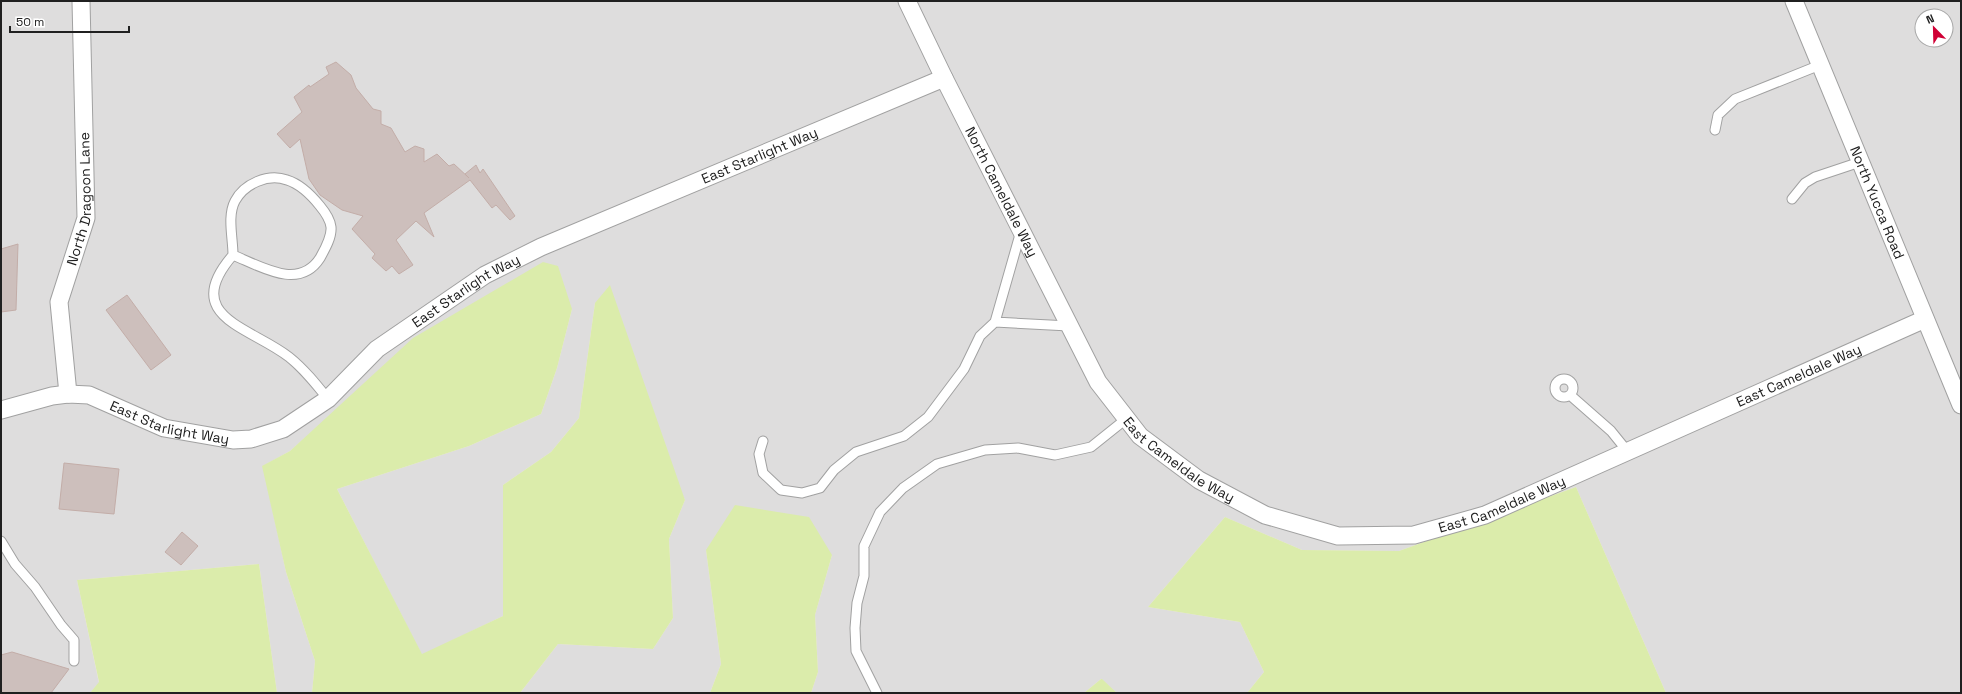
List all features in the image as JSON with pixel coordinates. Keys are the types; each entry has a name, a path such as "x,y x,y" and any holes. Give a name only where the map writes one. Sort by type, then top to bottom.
{"street":[{"name":"North Dragoon Lane","path":"68,394 59,302 86,218 80,1"},
{"name":"North Cameldale Way","path":"907,1 944,78 1098,382"},
{"name":"North Yucca Road","path":"1794,1 1961,405"},
{"name":"East Starlight Way","path":"1,410 52,396 68,394 89,395 164,428 233,440 251,439 283,429 328,400 377,349 485,275 541,247 944,78"},
{"name":"East Cameldale Way","path":"1098,382 1140,436 1199,480 1265,515 1338,536 1414,535 1485,515 1925,319"}],"lane":[{"path":"1715,130 1718,115 1735,99 1820,65"},
{"path":"1792,199 1804,183 1815,177 1860,162"},
{"path":"233,255 288,276 306,271 314,266 320,257 330,235 331,226 327,214 314,198 287,179 271,178 256,182 244,188 235,202 232,212 233,255 220,270 213,291 218,307 234,325 289,356 309,375 328,400"},
{"path":"763,441 759,454 763,473 781,490 802,493 820,488 834,470 856,452 904,436 928,416 964,369 980,336 995,322 1021,231"},
{"path":"995,322 1069,326"},
{"path":"1570,395 1610,431 1628,452"},
{"path":"877,693 856,652 855,628 857,603 864,576 864,546 880,512 903,488 937,464 985,450 1018,448 1055,455 1091,447 1126,419"},
{"path":"1,541 15,564 35,587 61,625 74,640 74,661"}],"shaded area":[{"path":"1,1 1961,1 1961,693 1666,693 1576,487 1399,551 1302,550 1225,517 1148,607 1240,622 1264,672 1247,693 1117,693 1101,679 1084,693 811,693 818,672 815,615 832,555 706,550 721,664 710,693 520,693 558,644 653,649 673,618 669,539 685,500 595,303 579,418 551,452 503,485 503,616 422,655 337,489 469,446 541,414 557,368 572,309 338,409 290,451 263,466 286,572 315,661 312,693 277,693 259,564 77,580 99,683 90,693 1,693"}],"green space":[{"path":"543,262 558,266 572,309 557,368 541,414 469,446 337,489 422,654 503,616 503,485 551,452 579,418 595,303 610,285 685,500 669,539 673,618 653,649 558,644 520,693 312,693 315,661 286,572 262,466 290,451 413,338"},
{"path":"1576,487 1666,693 1247,693 1264,672 1240,622 1148,607 1225,517 1302,550 1399,551"},
{"path":"735,505 809,517 832,555 815,615 818,672 811,693 710,693 721,664 706,550"},
{"path":"259,564 277,693 90,693 99,682 77,580"},
{"path":"1101,679 1117,693 1084,693"}],"building":[{"path":"336,62 351,75 356,88 373,109 381,111 381,124 391,128 405,152 415,146 424,149 424,162 437,154 449,166 454,164 469,178 465,174 476,165 480,173 483,169 515,216 510,220 496,205 492,208 470,180 424,213 434,237 416,221 396,240 413,265 399,274 392,266 386,271 372,258 375,254 352,229 363,216 342,210 320,195 309,179 300,139 290,148 277,134 302,112 294,97 309,85 310,87 329,74 326,67"},
{"path":"18,244 16,310 1,312 1,249"},
{"path":"127,295 171,355 151,370 106,310"},
{"path":"64,463 119,469 114,514 59,509"},
{"path":"182,532 198,546 181,565 165,552"},
{"path":"12,652 69,669 51,693 1,693 1,655"}]}
